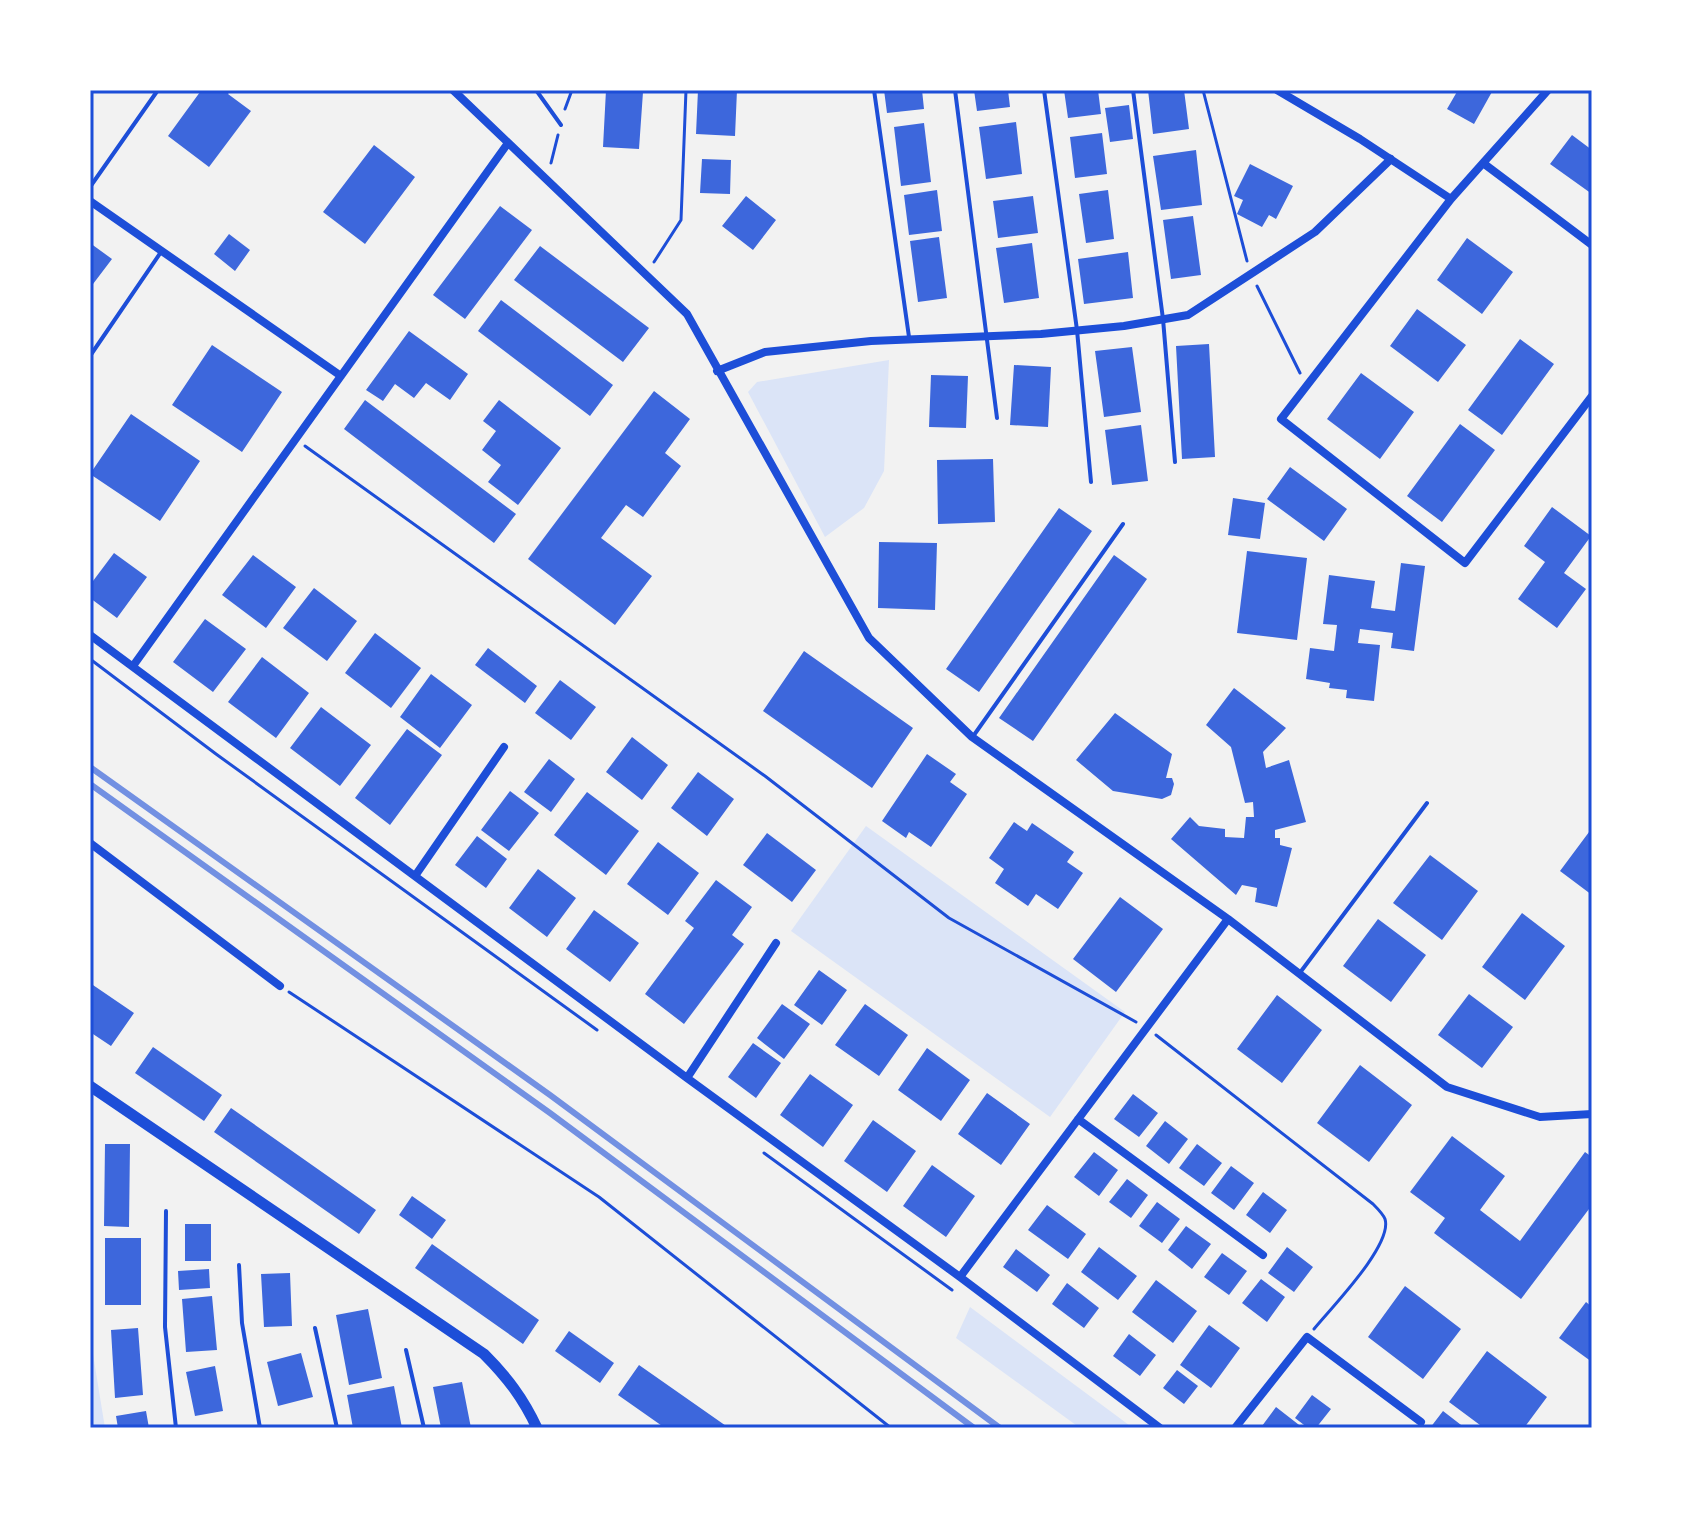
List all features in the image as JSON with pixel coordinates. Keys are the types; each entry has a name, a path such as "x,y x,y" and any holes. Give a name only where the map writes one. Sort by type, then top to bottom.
{"street":[{"path":"453,90 687,314 869,638 972,737 1228,919 1447,1087 1540,1117 1592,1114"},
{"path":"1277,90 1451,199"},
{"path":"1548,90 1451,199 1281,419 1465,563 1592,396"},
{"path":"133,666 508,143"},
{"path":"717,371 765,352 871,341 1077,330 1188,315 1315,232 1391,159"},
{"path":"1483,163 1592,245"},
{"path":"90,201 341,376"},
{"path":"90,635 1160,1428"},
{"path":"415,876 504,747"},
{"path":"90,843 280,986"},
{"path":"960,1277 1228,919"},
{"path":"687,1078 776,943"},
{"path":"90,1086 484,1354 524,1400 537,1428"},
{"path":"1078,1119 1263,1255"},
{"path":"1235,1428 1307,1337 1421,1422"}],"lane":[{"path":"90,187 158,90"},
{"path":"536,90 561,125"},
{"path":"874,90 910,339"},
{"path":"955,90 997,418"},
{"path":"1044,90 1077,330 1091,482"},
{"path":"1133,90 1163,319 1175,462"},
{"path":"90,356 162,251"},
{"path":"972,737 1123,524"},
{"path":"1299,974 1427,803"},
{"path":"166,1211 165,1327 176,1428"},
{"path":"239,1265 242,1323 260,1428"},
{"path":"315,1328 337,1428"},
{"path":"406,1350 424,1428"}],"path":[{"path":"646,275 681,220 686,90"},
{"path":"1203,90 1251,275 1306,386"},
{"path":"296,439 765,776 949,918 1146,1028 1373,1204 1385,1218 1385,1235 1376,1251 1307,1337"},
{"path":"90,659 604,1035"},
{"path":"280,986 599,1197 891,1428"},
{"path":"757,1147 951,1289"}],"shaded area":[{"path":"889,360 884,471 864,508 825,537 748,392 757,382"},
{"path":"866,826 1125,1012 1050,1117 791,931"},
{"path":"90,1263 92,1348 105,1428 90,1428"},
{"path":"970,1307 1133,1428 1080,1428 956,1338"}],"building":[{"path":"197,90 231,90 228,94 251,111 209,167 168,136 200,92"},
{"path":"606,90 643,92 639,149 603,147"},
{"path":"698,90 737,90 735,136 696,134"},
{"path":"884,90 922,90 924,109 887,113"},
{"path":"974,90 1008,90 1010,107 977,111"},
{"path":"1064,90 1098,90 1101,114 1068,118"},
{"path":"1148,90 1184,90 1189,129 1153,134"},
{"path":"1458,90 1493,90 1474,124 1447,109"},
{"path":"1129,105 1133,139 1110,142 1105,108"},
{"path":"1016,122 1022,174 986,179 979,127"},
{"path":"924,123 931,182 901,186 894,127"},
{"path":"1102,133 1107,174 1075,178 1070,137"},
{"path":"1572,135 1592,150 1592,194 1550,164"},
{"path":"374,145 415,177 365,244 323,212"},
{"path":"1196,150 1202,205 1161,210 1153,156"},
{"path":"702,159 731,160 730,194 700,193"},
{"path":"1250,164 1293,186 1276,219 1269,215 1262,227 1237,214 1243,200 1234,196"},
{"path":"937,190 942,231 909,235 904,195"},
{"path":"1108,190 1114,239 1086,243 1079,194"},
{"path":"746,196 776,220 753,250 722,226"},
{"path":"1033,196 1038,233 998,238 993,201"},
{"path":"500,206 532,230 465,319 433,295"},
{"path":"1193,216 1201,275 1171,279 1163,220"},
{"path":"229,234 250,250 235,271 214,254"},
{"path":"939,237 947,298 918,302 910,241"},
{"path":"1467,238 1513,272 1482,314 1437,280"},
{"path":"90,243 112,259 90,288"},
{"path":"1032,243 1039,298 1004,303 996,248"},
{"path":"540,246 649,328 623,362 514,280"},
{"path":"1128,252 1133,298 1084,304 1078,259"},
{"path":"501,300 613,385 590,416 478,331"},
{"path":"1417,309 1466,345 1438,382 1390,346"},
{"path":"409,331 468,374 450,400 426,383 414,398 395,384 383,401 366,390"},
{"path":"1520,339 1554,364 1502,435 1468,410"},
{"path":"1209,344 1215,457 1182,459 1176,346"},
{"path":"212,345 282,392 242,452 172,405"},
{"path":"1132,347 1141,412 1104,417 1095,351"},
{"path":"1014,365 1051,367 1048,427 1010,425"},
{"path":"1361,373 1414,412 1380,459 1327,419"},
{"path":"931,375 968,376 966,428 929,427"},
{"path":"654,391 690,419 665,453 681,466 643,517 626,505 601,538 652,576 615,625 528,559"},
{"path":"365,400 516,514 494,543 344,429"},
{"path":"499,400 561,448 518,505 488,482 501,465 482,450 496,431 483,421"},
{"path":"131,414 200,461 160,521 90,474"},
{"path":"1460,424 1495,450 1442,522 1407,496"},
{"path":"1141,425 1148,481 1112,485 1105,430"},
{"path":"993,459 995,522 938,524 937,460"},
{"path":"1290,467 1347,509 1324,541 1267,499"},
{"path":"1233,498 1265,503 1260,539 1228,535"},
{"path":"1552,507 1591,536 1564,573 1586,589 1557,628 1518,599 1545,562 1524,546"},
{"path":"1059,508 1092,531 979,692 946,669"},
{"path":"879,542 937,543 935,610 878,608"},
{"path":"1247,551 1307,558 1297,640 1237,633"},
{"path":"114,553 147,577 117,618 90,598 90,585"},
{"path":"253,555 296,587 266,628 222,595"},
{"path":"1114,555 1147,579 1033,741 999,718"},
{"path":"1401,563 1425,566 1414,651 1391,648 1393,633 1360,629 1358,643 1380,645 1374,701 1346,698 1347,690 1329,688 1330,683 1306,679 1310,648 1334,651 1337,625 1323,624 1329,575 1375,581 1371,608 1395,611"},
{"path":"314,588 357,621 327,661 283,628"},
{"path":"205,619 246,649 213,692 173,662"},
{"path":"375,633 421,668 391,708 345,673"},
{"path":"488,648 537,686 525,703 475,665"},
{"path":"804,651 913,728 872,788 763,711"},
{"path":"262,657 309,693 276,738 228,702"},
{"path":"431,674 472,705 440,748 400,717"},
{"path":"560,680 596,707 571,740 535,713"},
{"path":"1234,688 1286,728 1263,752 1266,768 1289,760 1306,822 1275,830 1275,838 1280,838 1280,845 1292,848 1277,907 1255,902 1257,888 1242,885 1236,895 1171,839 1190,817 1199,826 1225,829 1225,837 1244,838 1246,817 1254,817 1253,802 1245,803 1231,747 1206,725"},
{"path":"321,707 371,745 340,786 290,748"},
{"path":"1115,713 1172,754 1166,778 1172,778 1174,784 1171,795 1162,799 1113,791 1076,760"},
{"path":"407,729 442,755 390,825 355,798"},
{"path":"632,737 668,765 642,800 606,772"},
{"path":"927,754 956,774 950,782 967,794 931,847 909,832 906,838 882,821"},
{"path":"549,759 575,779 551,812 524,792"},
{"path":"698,772 734,799 707,836 671,808"},
{"path":"510,791 539,813 509,851 481,830"},
{"path":"587,792 639,831 606,875 554,835"},
{"path":"1014,822 1027,831 1032,823 1074,852 1067,862 1083,873 1058,909 1036,894 1028,906 995,883 1004,869 989,858"},
{"path":"1592,828 1592,895 1560,871"},
{"path":"767,833 816,870 792,902 743,865"},
{"path":"477,836 507,859 486,888 455,865"},
{"path":"658,842 699,873 668,915 627,884"},
{"path":"1430,855 1478,891 1442,940 1393,903"},
{"path":"538,869 576,898 547,937 509,908"},
{"path":"716,880 752,907 732,935 744,944 684,1024 645,994 694,928 685,921"},
{"path":"1120,897 1163,929 1116,992 1073,959"},
{"path":"594,910 639,943 610,982 566,949"},
{"path":"1522,913 1565,946 1525,1000 1482,967"},
{"path":"1378,919 1426,955 1391,1002 1343,966"},
{"path":"819,970 847,990 822,1025 794,1005"},
{"path":"90,983 134,1013 111,1046 90,1032"},
{"path":"1469,994 1513,1027 1482,1068 1438,1035"},
{"path":"1277,995 1322,1030 1282,1083 1237,1049"},
{"path":"782,1004 810,1024 784,1059 757,1038"},
{"path":"865,1004 908,1035 879,1076 835,1045"},
{"path":"753,1043 781,1063 756,1098 728,1077"},
{"path":"153,1047 222,1095 204,1121 135,1073"},
{"path":"927,1048 970,1080 941,1121 898,1090"},
{"path":"1360,1065 1412,1105 1369,1162 1317,1123"},
{"path":"810,1074 853,1105 823,1147 780,1115"},
{"path":"987,1093 1030,1124 1001,1165 958,1134"},
{"path":"1133,1094 1158,1113 1139,1137 1114,1119"},
{"path":"231,1108 376,1210 359,1234 214,1132"},
{"path":"873,1120 916,1151 887,1192 844,1161"},
{"path":"1165,1121 1188,1139 1169,1164 1146,1146"},
{"path":"1452,1136 1505,1176 1480,1210 1520,1241 1585,1152 1592,1157 1592,1205 1521,1299 1434,1233 1445,1218 1410,1192"},
{"path":"105,1144 130,1144 129,1227 104,1226"},
{"path":"1197,1144 1222,1163 1204,1186 1179,1168"},
{"path":"1094,1152 1118,1170 1099,1196 1074,1177"},
{"path":"932,1165 975,1196 946,1237 903,1206"},
{"path":"1231,1166 1254,1183 1234,1210 1211,1193"},
{"path":"1127,1179 1148,1195 1131,1218 1109,1202"},
{"path":"1263,1192 1287,1210 1270,1233 1246,1215"},
{"path":"412,1196 446,1220 432,1239 399,1215"},
{"path":"1157,1202 1180,1219 1162,1243 1139,1226"},
{"path":"1047,1205 1086,1234 1068,1259 1028,1230"},
{"path":"185,1224 211,1224 211,1261 185,1261"},
{"path":"1186,1226 1211,1244 1192,1269 1168,1250"},
{"path":"105,1238 141,1238 141,1305 105,1305"},
{"path":"432,1244 539,1320 523,1344 415,1268"},
{"path":"1099,1247 1137,1276 1118,1300 1081,1272"},
{"path":"1287,1247 1313,1267 1294,1292 1268,1273"},
{"path":"1016,1249 1050,1275 1037,1292 1003,1267"},
{"path":"1222,1253 1247,1271 1229,1295 1204,1277"},
{"path":"209,1269 210,1288 179,1290 178,1271"},
{"path":"290,1273 292,1326 264,1327 261,1274"},
{"path":"1261,1279 1285,1297 1267,1322 1242,1303"},
{"path":"1156,1280 1197,1311 1173,1343 1132,1312"},
{"path":"1067,1283 1099,1308 1084,1328 1052,1304"},
{"path":"1405,1286 1461,1329 1423,1379 1368,1337"},
{"path":"212,1296 217,1350 186,1352 182,1299"},
{"path":"1586,1302 1592,1307 1592,1362 1559,1338"},
{"path":"368,1309 382,1378 349,1385 336,1315"},
{"path":"1209,1325 1240,1348 1211,1388 1180,1365"},
{"path":"138,1328 143,1395 115,1398 111,1330"},
{"path":"569,1331 614,1363 600,1383 555,1351"},
{"path":"1129,1334 1156,1355 1140,1376 1113,1356"},
{"path":"1487,1351 1547,1397 1524,1428 1484,1428 1449,1402"},
{"path":"301,1353 313,1397 278,1406 267,1362"},
{"path":"639,1365 729,1428 665,1428 618,1395"},
{"path":"215,1366 223,1411 195,1416 186,1372"},
{"path":"1177,1370 1198,1386 1184,1404 1163,1388"},
{"path":"462,1382 471,1428 441,1428 433,1387"},
{"path":"394,1386 402,1428 353,1428 347,1395"},
{"path":"1312,1395 1331,1409 1316,1428 1308,1428 1295,1418"},
{"path":"1276,1407 1303,1428 1262,1426"},
{"path":"146,1411 149,1428 118,1428 116,1416"},
{"path":"1443,1411 1465,1428 1430,1428"}],"railway":[{"path":"90,767 550,1095 1000,1428"},
{"path":"90,784 550,1113 974,1428"}]}
